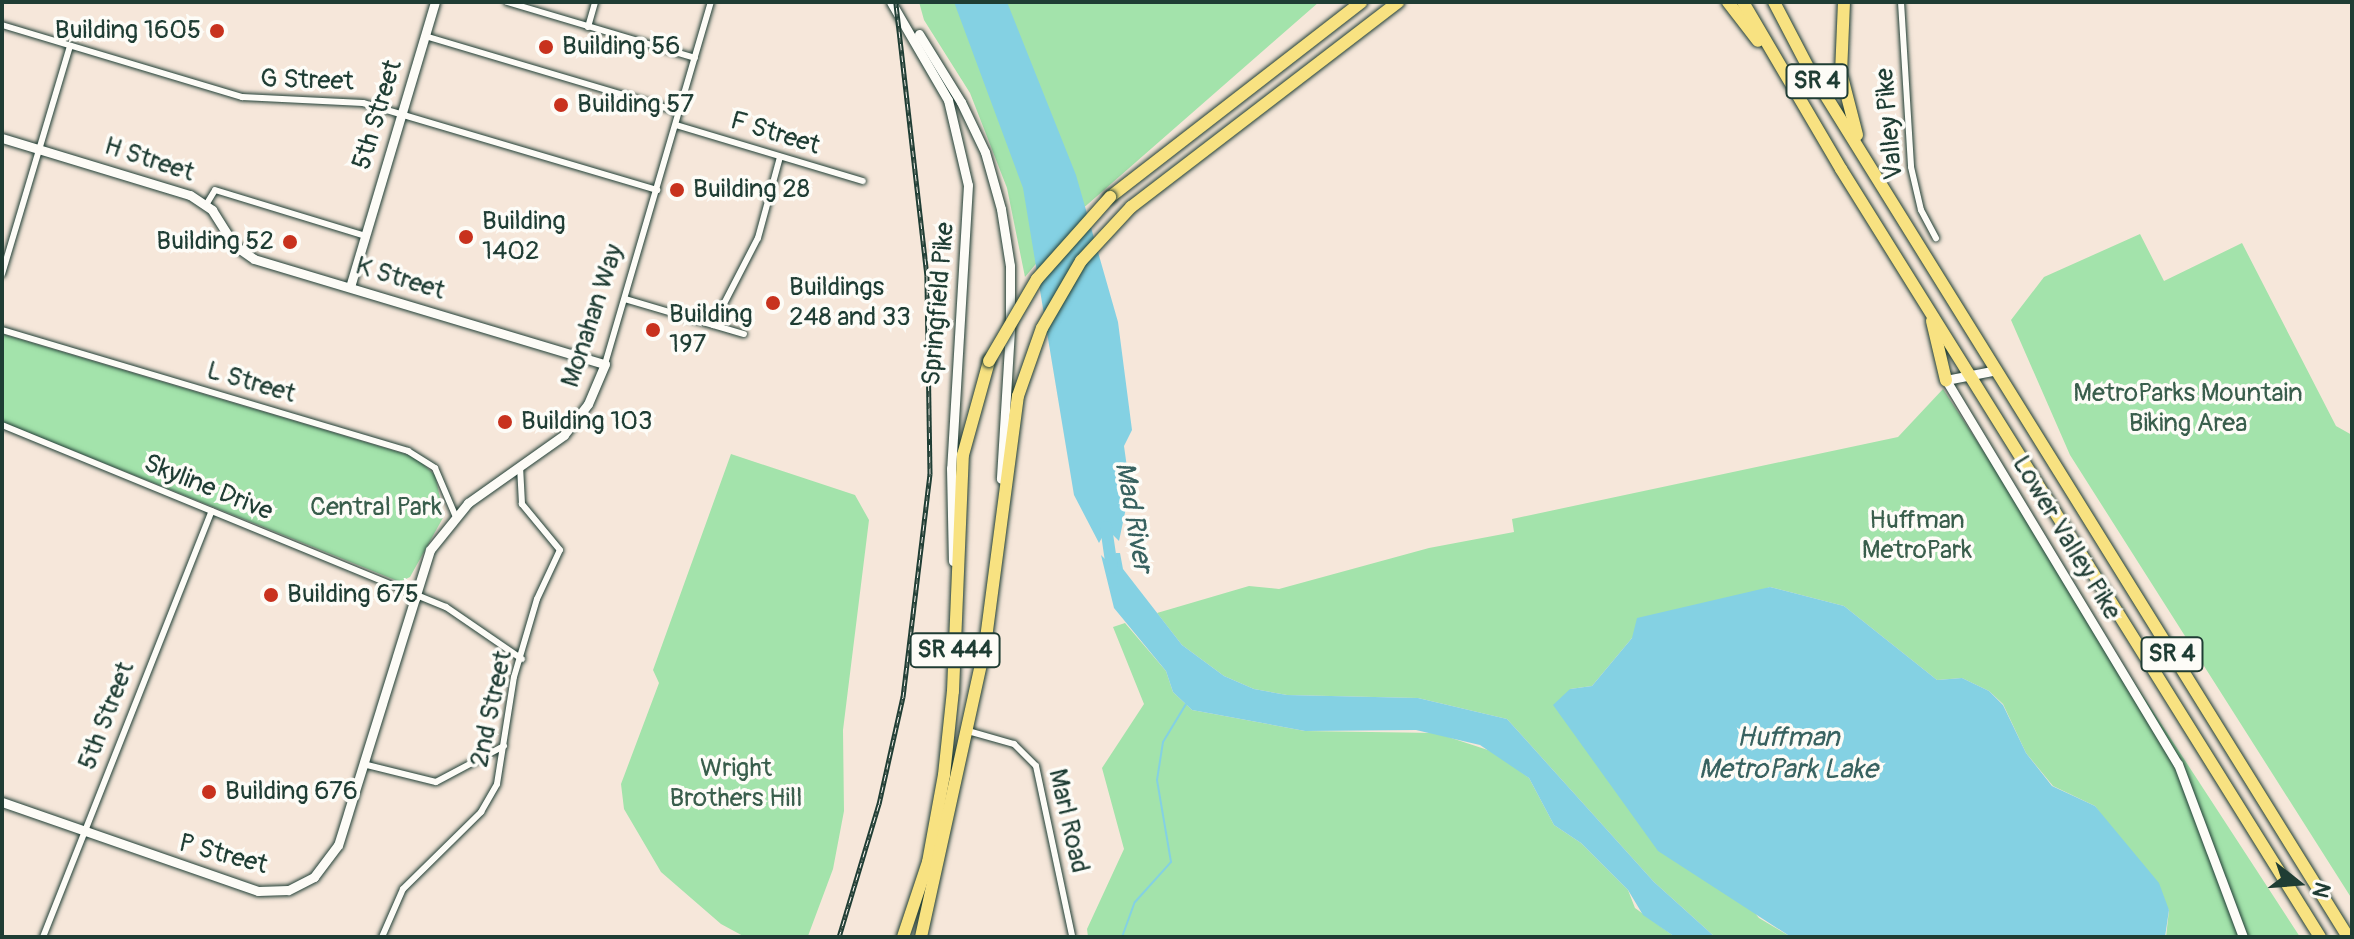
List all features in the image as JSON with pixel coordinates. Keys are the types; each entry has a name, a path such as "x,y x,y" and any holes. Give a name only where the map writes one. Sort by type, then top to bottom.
{"highway":[{"path":"1314,38 1350,2"},
{"name":"SR 444","path":"903,937 928,862 944,775 956,628 963,455 989,361 1037,279 1110,197 1361,2"},
{"name":"SR 444","path":"921,937 968,731 990,606 1022,380 1057,299 1110,227 1204,148 1398,2"},
{"path":"1728,2 1787,80"},
{"name":"SR 4","path":"1743,2 1787,80 2320,937"},
{"name":"SR 4","path":"1774,2 1865,157 2348,937"},
{"path":"1844,2 1841,73 1865,157"},
{"path":"1927,302 1946,380"}],"street":[{"name":"5th Street","path":"350,287 435,2"},
{"path":"507,2 695,58"},
{"path":"588,27 595,2"},
{"name":"Monahan Way","path":"363,764 414,593 430,550 455,515 520,469 577,421 605,364 711,2"},
{"name":"Springfield Pike","path":"891,2 948,100 968,185 969,238 951,468 956,628"},
{"path":"898,2 961,102 985,152 1007,244 1010,330 990,606"},
{"name":"Valley Pike","path":"1901,2 1911,167 1921,210 1936,238"},
{"name":"G Street","path":"2,25 242,97 340,99 402,114 657,190"},
{"path":"425,36 680,112"},
{"path":"2,274 70,46"},
{"name":"F Street","path":"676,125 863,181"},
{"name":"H Street","path":"2,138 180,191 206,205 215,190 365,236"},
{"path":"713,325 758,238 780,157"},
{"name":"K Street","path":"206,205 243,254 605,364"},
{"path":"625,299 744,334"},
{"name":"L Street","path":"2,330 408,451 435,468 455,515"},
{"path":"1946,380 1997,370"},
{"name":"Lower Valley Pike","path":"1946,380 2178,764 2243,937"},
{"name":"Skyline Drive","path":"2,425 414,593 473,621 522,659"},
{"name":"2nd Street","path":"382,937 403,889 488,802 504,746 537,599 560,550 522,504 520,469"},
{"name":"5th Street","path":"43,937 212,511"},
{"name":"Marl Road","path":"968,731 997,737 1024,751 1041,778 1072,935"},
{"path":"363,764 436,782 504,746"},
{"name":"P Street","path":"2,802 85,834 250,889 288,890 314,877 332,858 363,764"}],"green space":[{"path":"919,2 1319,2 1080,211 1025,277 1007,188 970,93 924,20"},
{"name":"MetroParks Mountain Biking Area","path":"2140,234 2164,281 2242,243 2336,426 2352,435 2352,899 2070,455 2011,320 2044,277"},
{"name":"Central Park","path":"2,334 415,457 435,475 444,516 410,577 400,582 2,422"},
{"name":"Huffman MetroPark","path":"1943,389 2300,937 2166,937 2169,910 2095,806 2053,786 2026,753 2003,704 1989,691 1962,678 1937,680 1844,606 1770,587 1632,638 1592,686 1570,689 1759,918 1791,937 1715,937 1654,882 1507,719 1418,698 1287,695 1254,689 1224,676 1182,645 1157,613 1249,586 1279,589 1429,548 1514,532 1512,519 1898,437"},
{"name":"Wright Brothers Hill","path":"731,454 855,495 869,520 843,730 844,811 833,869 808,936 745,937 721,924 661,872 624,809 621,784 659,683 653,670"},
{"path":"1125,623 1166,671 1173,692 1192,710 1305,731 1436,733 1494,752 1529,778 1554,825 1581,843 1628,890 1635,908 1675,937 1088,937 1087,929 1124,849 1102,768 1144,704 1113,627"}],"water":[{"path":"954,2 1007,2 1076,175 1118,322 1132,430 1124,446 1130,489 1119,541 1111,533 1110,542 1104,534 1099,543 1074,495 1023,188"},
{"path":"1116,553 1120,553 1123,569 1182,645 1224,676 1254,689 1287,695 1418,698 1507,719 1654,882 1715,937 1675,937 1643,915 1628,890 1581,843 1554,825 1529,778 1480,745 1416,730 1305,731 1192,710 1173,692 1166,671 1114,608 1101,555 1107,561 1108,555 1115,560"},
{"name":"Huffman MetroPark Lake","path":"1770,587 1844,606 1937,680 1962,678 1989,691 2003,705 2026,753 2052,786 2095,806 2159,883 2169,910 2165,937 1791,937 1658,851 1553,705 1570,689 1592,686 1632,638 1637,618"}],"waterway":[{"name":"Mad River","path":"1106,527 1112,568"},
{"path":"1122,937 1135,902 1171,862 1157,780 1163,742 1186,704"}],"railway":[{"path":"839,937 879,804 903,697 930,474 927,276 896,2"}],"place":[{"name":"Building 1605","path":"217,31"},
{"name":"Building 56","path":"546,47"},
{"name":"Building 57","path":"561,105"},
{"name":"Building 28","path":"677,190"},
{"name":"Building 1402","path":"466,237"},
{"name":"Building 52","path":"290,242"},
{"name":"Buildings 248 and 33","path":"773,303"},
{"name":"Building 197","path":"653,330"},
{"name":"Building 103","path":"505,422"},
{"name":"Building 675","path":"271,595"},
{"name":"Building 676","path":"209,792"}]}
